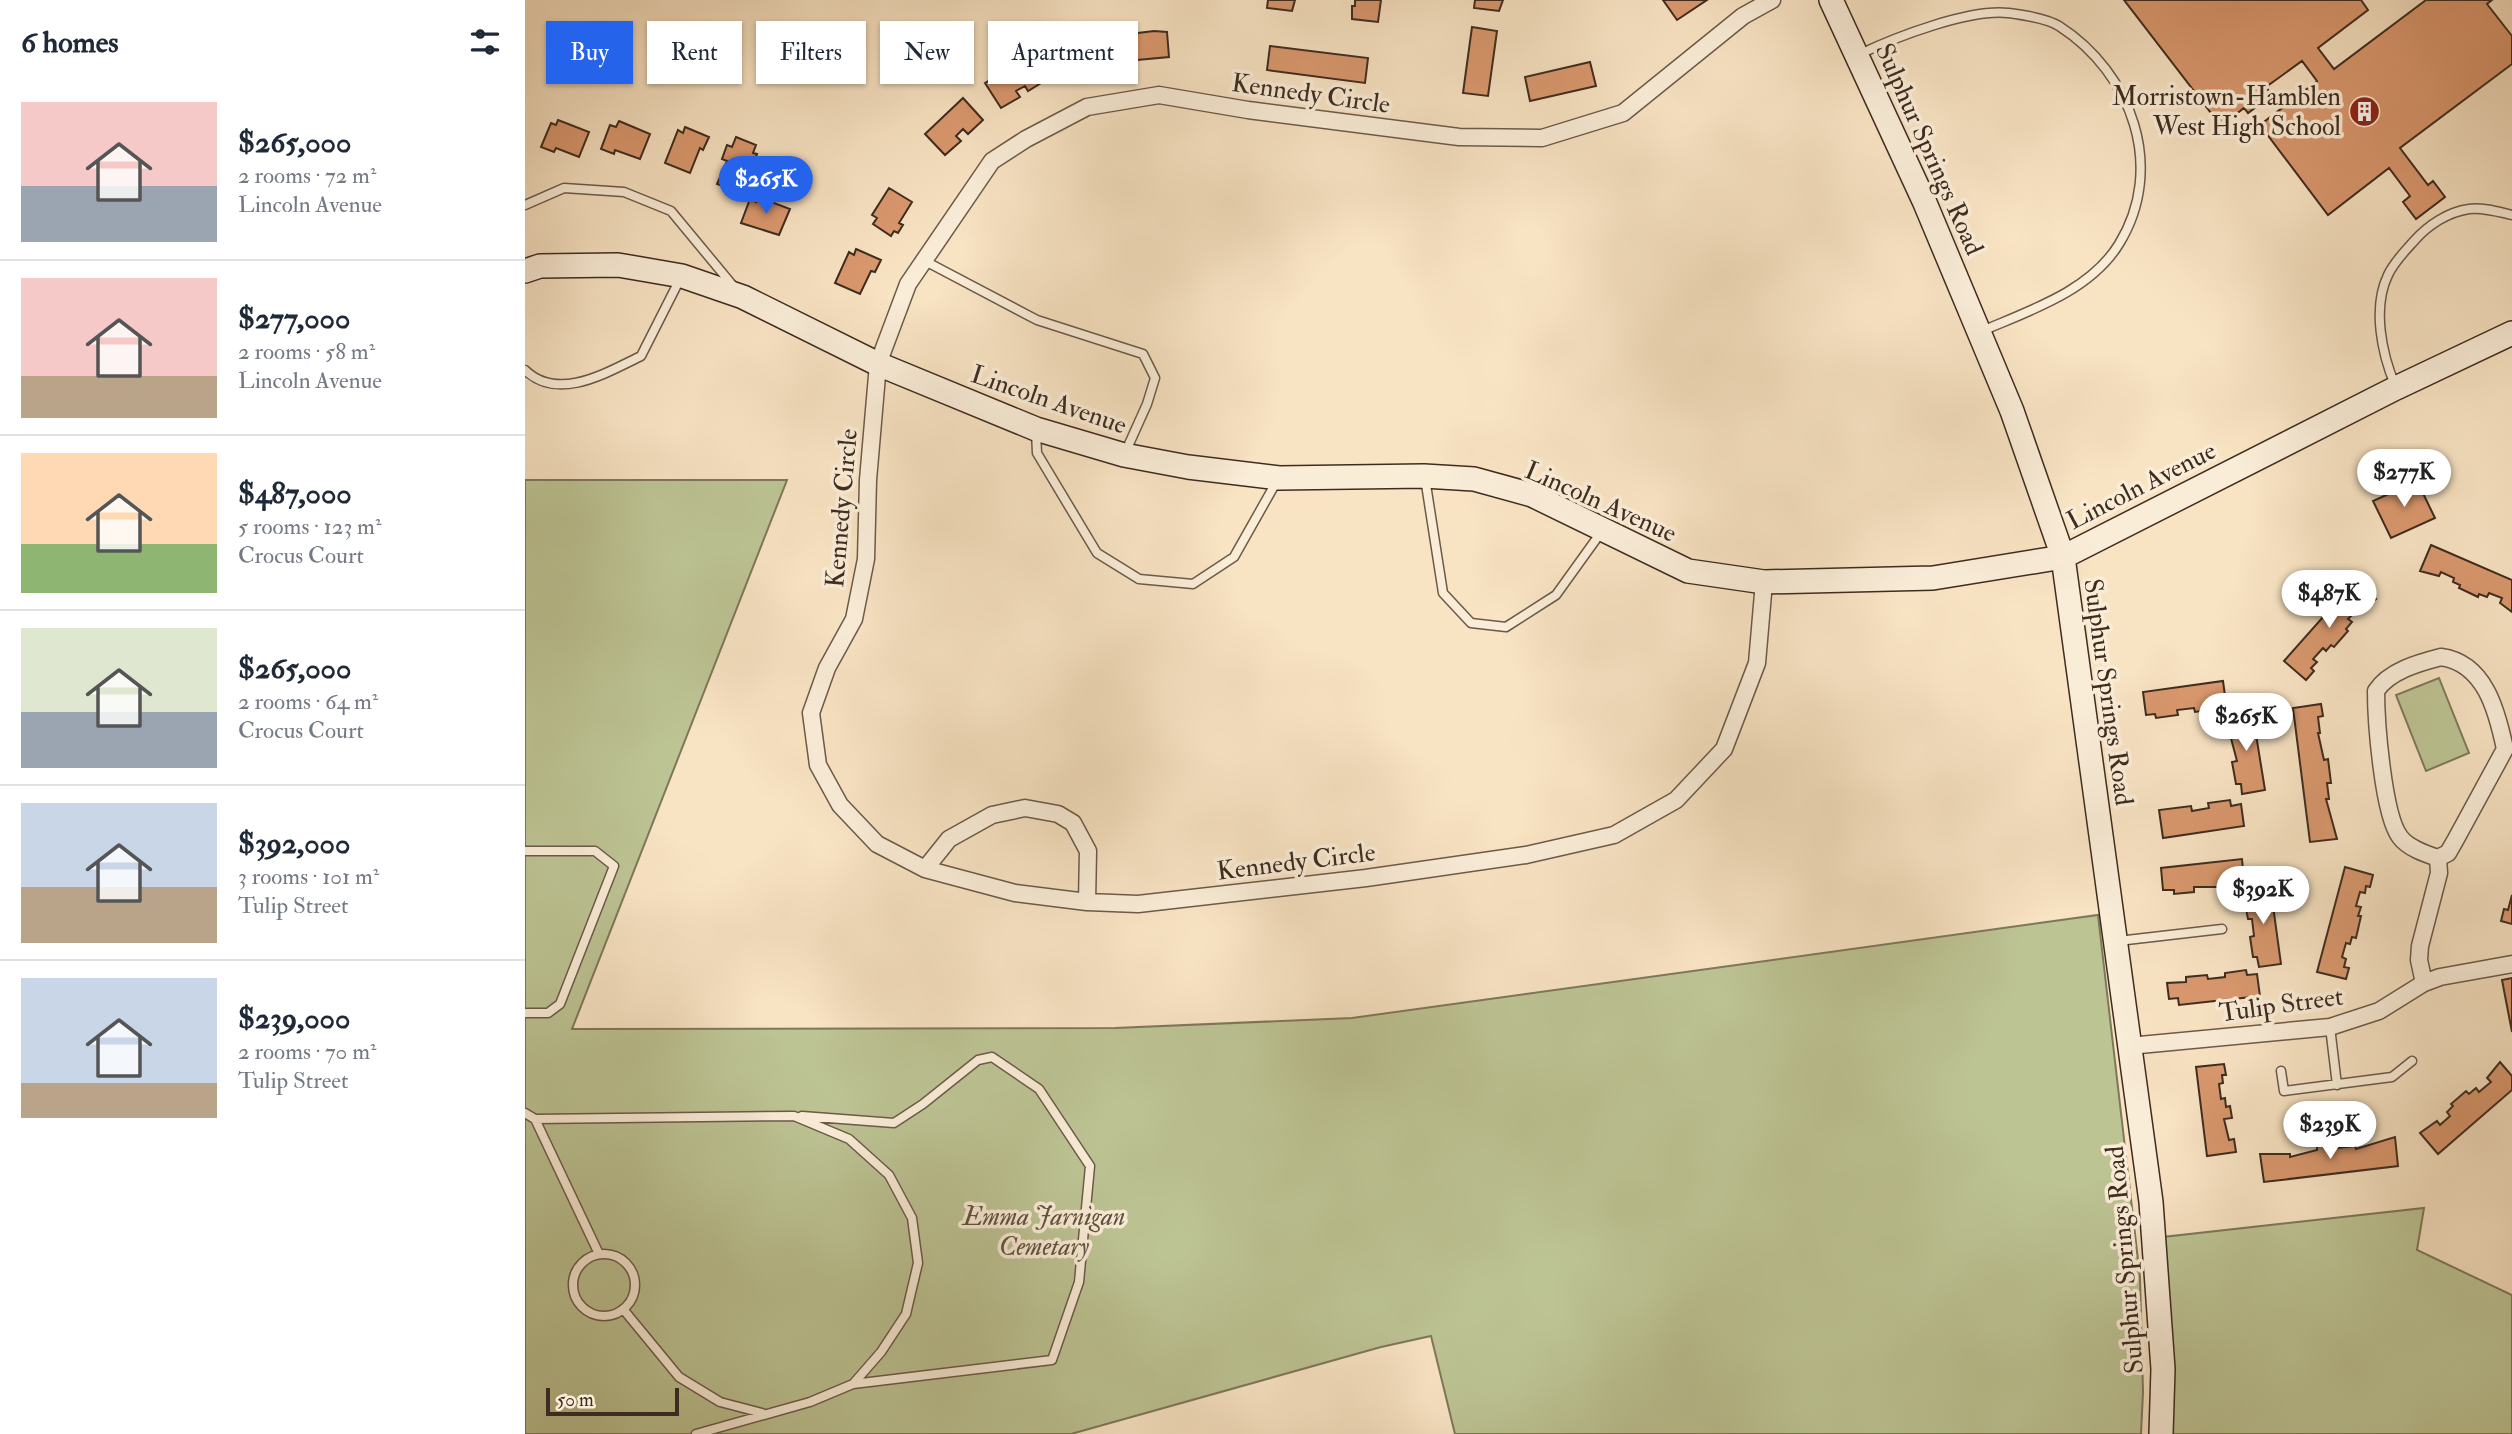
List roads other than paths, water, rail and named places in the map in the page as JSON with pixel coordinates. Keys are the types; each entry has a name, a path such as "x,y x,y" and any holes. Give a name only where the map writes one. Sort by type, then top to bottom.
{"street":[{"name":"Kennedy Circle","path":"1764,582 1757,663 1724,749 1676,800 1614,835 1526,855 1366,878 1138,904 1087,902 1015,893 925,869 877,844 840,805 818,765 811,713 827,668 854,619 866,559 868,480 878,364 908,284 992,161 1026,139 1087,107 1159,95 1248,110 1459,137 1542,138 1623,113 1743,16 1772,0"},
{"name":"Sulphur Springs Road","path":"1831,0 1979,332 2011,411 2063,557 2154,1238 2163,1369 2161,1434"},
{"name":"Lincoln Avenue","path":"525,271 540,266 618,265 682,276 743,297 878,364 1036,429 1123,455 1188,467 1279,478 1424,475 1474,479 1532,495 1688,571 1764,582 1933,578 2063,557 2396,388 2512,333"},
{"path":"2441,657 2455,659 2475,672 2496,712 2505,749 2448,853 2438,858 2421,852 2400,838 2388,808 2375,691 2380,684 2400,671 2441,657"},
{"path":"925,869 949,839 992,815 1025,808 1058,814 1073,823 1088,851 1087,902"},
{"path":"2424,983 2419,960 2420,946 2439,873 2438,858"},
{"name":"Tulip Street","path":"2129,1046 2330,1027 2379,1011 2424,983 2440,977 2512,964"}],"lane":[{"path":"1857,55 1885,42 1968,16 2004,13 2028,16 2058,25 2103,64 2135,122 2142,153 2142,177 2136,208 2119,245 2084,281 2058,299 1979,332"},
{"path":"525,205 564,188 624,192 671,211 743,297"},
{"path":"2396,388 2384,358 2381,310 2387,276 2425,229 2447,216 2470,209 2512,215"},
{"path":"925,261 1037,320 1143,354 1155,378 1147,404 1123,455"},
{"path":"525,370 536,380 569,386 641,356 682,276"},
{"path":"1036,429 1037,453 1097,553 1139,579 1193,584 1234,557 1279,478"},
{"path":"1424,475 1443,593 1471,623 1506,626 1556,594 1603,530"},
{"path":"525,851 595,851 614,866 560,1004 548,1013 525,1013"},
{"path":"2115,941 2222,929"},
{"path":"2330,1027 2337,1085"},
{"path":"525,1113 535,1119 794,1116 894,1123 923,1104 978,1060 992,1057 1039,1089 1090,1166 1079,1282 1052,1360 853,1384 810,1402 696,1434"},
{"path":"2281,1071 2284,1091 2392,1077 2412,1061"},
{"path":"794,1116 849,1139 889,1175 912,1218 918,1263 906,1314 881,1352 853,1384"},
{"path":"535,1119 599,1254"},
{"path":"599,1254 619,1258 633,1273 634,1293 623,1309 604,1315 595,1314 579,1302 575,1293 576,1273 590,1258 599,1254"},
{"path":"623,1309 679,1377 720,1402 764,1413"}],"place":[{"name":"Morristown-Hamblen West High School","path":"2364,111"}],"park label":[{"name":"Emma Jarnigan Cemetary","path":"1044,1231"}]}
